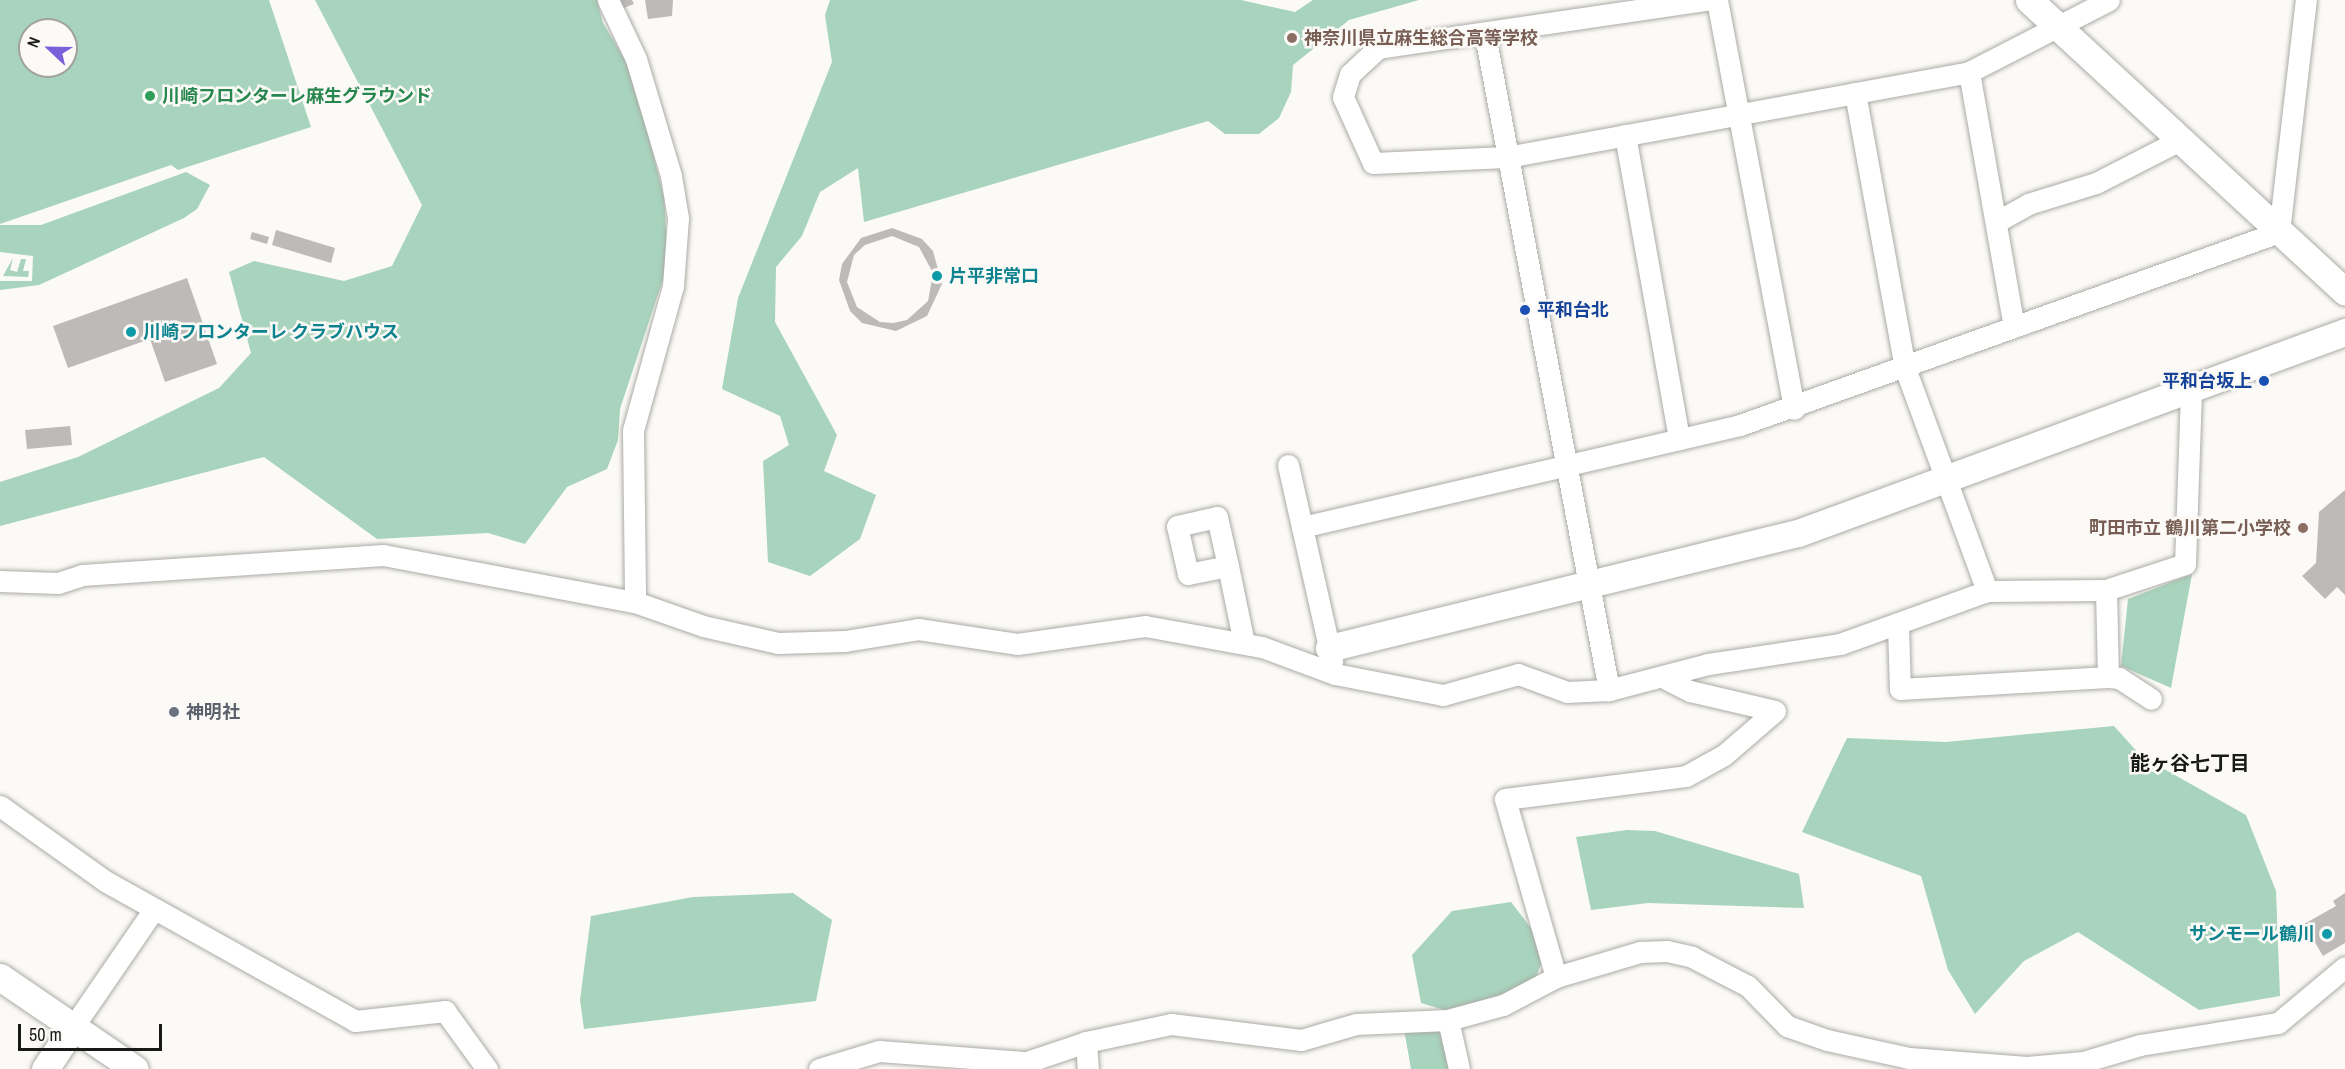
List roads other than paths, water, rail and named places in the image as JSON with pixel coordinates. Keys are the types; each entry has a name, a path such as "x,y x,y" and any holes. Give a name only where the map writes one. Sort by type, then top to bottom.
{"street":[{"path":"608,0 636,59 672,176 678,218 673,286 633,430 635,602"},
{"path":"1706,0 1378,48 1350,74 1343,97 1373,163 1507,157 1969,72 2109,0"},
{"path":"1717,0 1794,409"},
{"path":"2028,0 2345,292"},
{"path":"2278,232 2306,0"},
{"path":"1485,34 1585,586 1608,690"},
{"path":"1969,72 2014,326"},
{"path":"1855,93 1905,368 1944,481 1987,591"},
{"path":"1625,135 1679,439"},
{"path":"1996,222 2028,204 2096,183 2180,140"},
{"path":"1302,527 1679,439 1794,409 2014,326 2278,232"},
{"path":"1332,661 1585,586 1798,533 2345,332"},
{"path":"0,581 58,583 106,573 383,555 635,602 704,626 778,643 845,641 918,629 1017,644 1145,626 1332,661 1443,695 1518,674 1567,692 1608,690 1666,679 1708,664 1840,644 1898,626 1987,591 2106,590 2185,564 2191,389"},
{"path":"1288,465 1332,661"},
{"path":"1228,566 1244,643"},
{"path":"2106,590 2108,677"},
{"path":"1898,626 1900,689 2108,677 2151,699"},
{"path":"1557,977 1505,799 1686,776 1724,755 1775,711 1690,691 1666,679"},
{"path":"0,806 53,848 154,909 355,1021 445,1011 487,1069"},
{"path":"45,1069 154,909"},
{"path":"819,1069 858,1053 879,1051 1027,1062 1086,1042 1171,1024 1301,1040 1356,1024 1448,1020 1503,1005 1557,977 1640,952 1683,955 1748,986 1787,1026 1908,1063 2049,1065 2278,1023 2345,967"},
{"path":"0,977 135,1069"},
{"path":"1448,1020 1459,1069"},
{"path":"1086,1042 1088,1069"}],"place":[{"name":"神奈川県立麻生総合高等学校","path":"1292,38"},
{"name":"川崎フロンターレ麻生グラウンド","path":"150,96"},
{"name":"片平非常口","path":"937,276"},
{"name":"平和台北","path":"1525,310"},
{"name":"川崎フロンターレ クラブハウス","path":"131,332"},
{"name":"平和台坂上","path":"2264,381"},
{"name":"町田市立 鶴川第二小学校","path":"2303,528"},
{"name":"神明社","path":"174,712"},
{"name":"サンモール鶴川","path":"2327,934"}],"district":[{"name":"能ヶ谷七丁目","path":"2190,762"}]}
